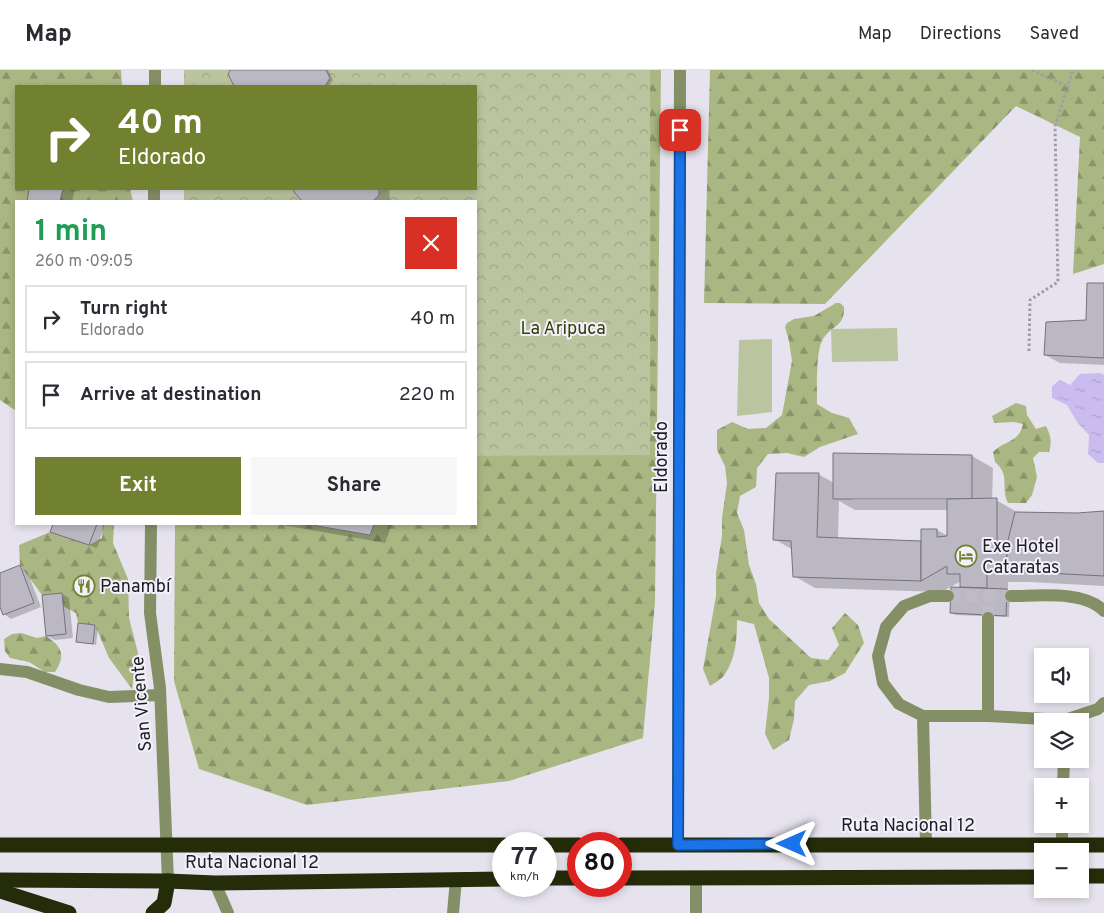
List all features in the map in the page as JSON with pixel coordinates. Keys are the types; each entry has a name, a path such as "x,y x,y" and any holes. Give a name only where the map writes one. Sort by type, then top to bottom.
{"highway":[{"name":"Ruta Nacional 12","path":"1089,844 1104,844"},
{"name":"Ruta Nacional 12","path":"0,845 492,845"},
{"name":"Ruta Nacional 12","path":"632,845 1034,845"},
{"path":"632,878 1034,876"},
{"path":"1089,876 1104,876"},
{"name":"Ruta Nacional 12","path":"0,880 215,883 492,879"},
{"path":"161,910 168,881"},
{"path":"0,891 69,913"}],"street":[{"path":"155,70 155,85"},
{"name":"Eldorado","path":"678,845 680,70"},
{"name":"San Vicente","path":"151,525 150,613 160,695 168,881"},
{"path":"948,596 930,596 904,606 886,627 878,656 883,683 900,704 922,716 988,716 1034,719"},
{"path":"1011,596 1074,596 1100,606 1104,611"},
{"path":"988,618 988,716"},
{"path":"0,669 27,672 79,690 109,697 160,695"},
{"path":"1087,713 1098,709 1104,703"},
{"path":"922,716 926,844"},
{"path":"696,877 696,913"},
{"path":"453,913 456,879"},
{"path":"215,883 228,913"}],"path":[{"path":"1032,70 1068,86"},
{"path":"1029,351 1030,300 1058,282 1055,126 1074,70"}],"green space":[{"path":"0,70 121,70 122,85 15,85 15,190 130,190 133,200 15,200 15,410 0,400"},
{"name":"La Aripuca","path":"184,70 650,70 650,455 477,456 477,200 184,200 184,190 477,190 477,85 184,85"},
{"path":"613,70 661,70 655,602 643,738 509,781 307,805 199,769 174,681 175,525 477,525 477,86"},
{"path":"710,70 1104,70 1104,264 1073,274 1080,137 1016,106 825,304 704,303"},
{"path":"836,303 840,303 844,307 844,314 840,323 825,336 820,346 817,371 817,404 832,413 849,418 858,434 820,447 804,457 787,453 768,454 757,468 756,487 740,496 737,513 744,530 749,565 756,584 759,603 769,619 811,658 828,660 839,645 832,628 845,613 858,625 864,643 845,673 830,681 809,685 795,701 794,719 789,740 773,750 765,734 769,678 754,624 737,620 734,655 724,676 710,686 703,669 716,596 716,573 727,483 725,466 717,450 717,430 732,422 748,429 766,428 782,415 792,361 785,327 787,323 794,319 814,316"},
{"path":"897,328 898,361 832,362 831,329"},
{"path":"772,339 772,412 737,416 739,340"},
{"path":"1016,403 1026,406 1027,415 1036,429 1046,426 1050,439 1049,452 1039,452 1033,458 1037,477 1032,495 1026,503 1008,503 1003,472 995,462 993,452 1015,438 1023,424 1014,422 994,423 992,416"},
{"path":"103,525 114,525 113,543 128,579 129,618 138,653 132,689 109,658 95,625 78,623 76,613 42,595 20,565 19,545 50,532 89,545 102,538"},
{"path":"21,633 37,638 46,636 56,644 61,652 61,656 55,672 45,672 29,662 10,658 5,651 4,639 12,634"}],"water":[{"path":"1100,373 1104,375 1104,463 1098,463 1088,454 1089,435 1077,422 1067,405 1052,398 1052,386 1060,380 1070,385 1080,374"}],"building":[{"path":"230,70 326,70 330,78 326,85 234,85 228,74"},
{"path":"29,190 63,190 60,200 27,200"},
{"path":"294,190 379,190 379,195 374,200 301,200"},
{"path":"1087,283 1104,283 1104,358 1044,355 1046,322 1086,320"},
{"path":"833,453 972,455 972,499 833,499"},
{"path":"776,473 819,473 817,537 921,541 921,581 793,577 791,541 773,540"},
{"path":"997,498 997,544 1007,544 1007,571 987,571 987,588 960,587 960,574 947,574 947,566 921,581 921,529 937,529 937,537 947,536 947,499"},
{"path":"1104,511 1104,576 1007,571 1007,544 1015,512 1077,513"},
{"path":"53,525 97,525 89,545 50,532"},
{"path":"312,525 374,525 370,535"},
{"path":"20,565 34,603 3,615 0,607 0,573"},
{"path":"951,587 1007,589 1006,616 950,613"},
{"path":"62,593 66,634 46,636 42,595"},
{"path":"78,623 95,625 93,644 76,642"}],"tunnel":[{"path":"988,595 988,618"},
{"path":"948,596 1011,596"}],"place":[{"name":"Exe Hotel Cataratas","path":"966,556"},
{"name":"Panambí","path":"84,586"}],"route":[{"path":"680,130 678,845 792,844"}]}
